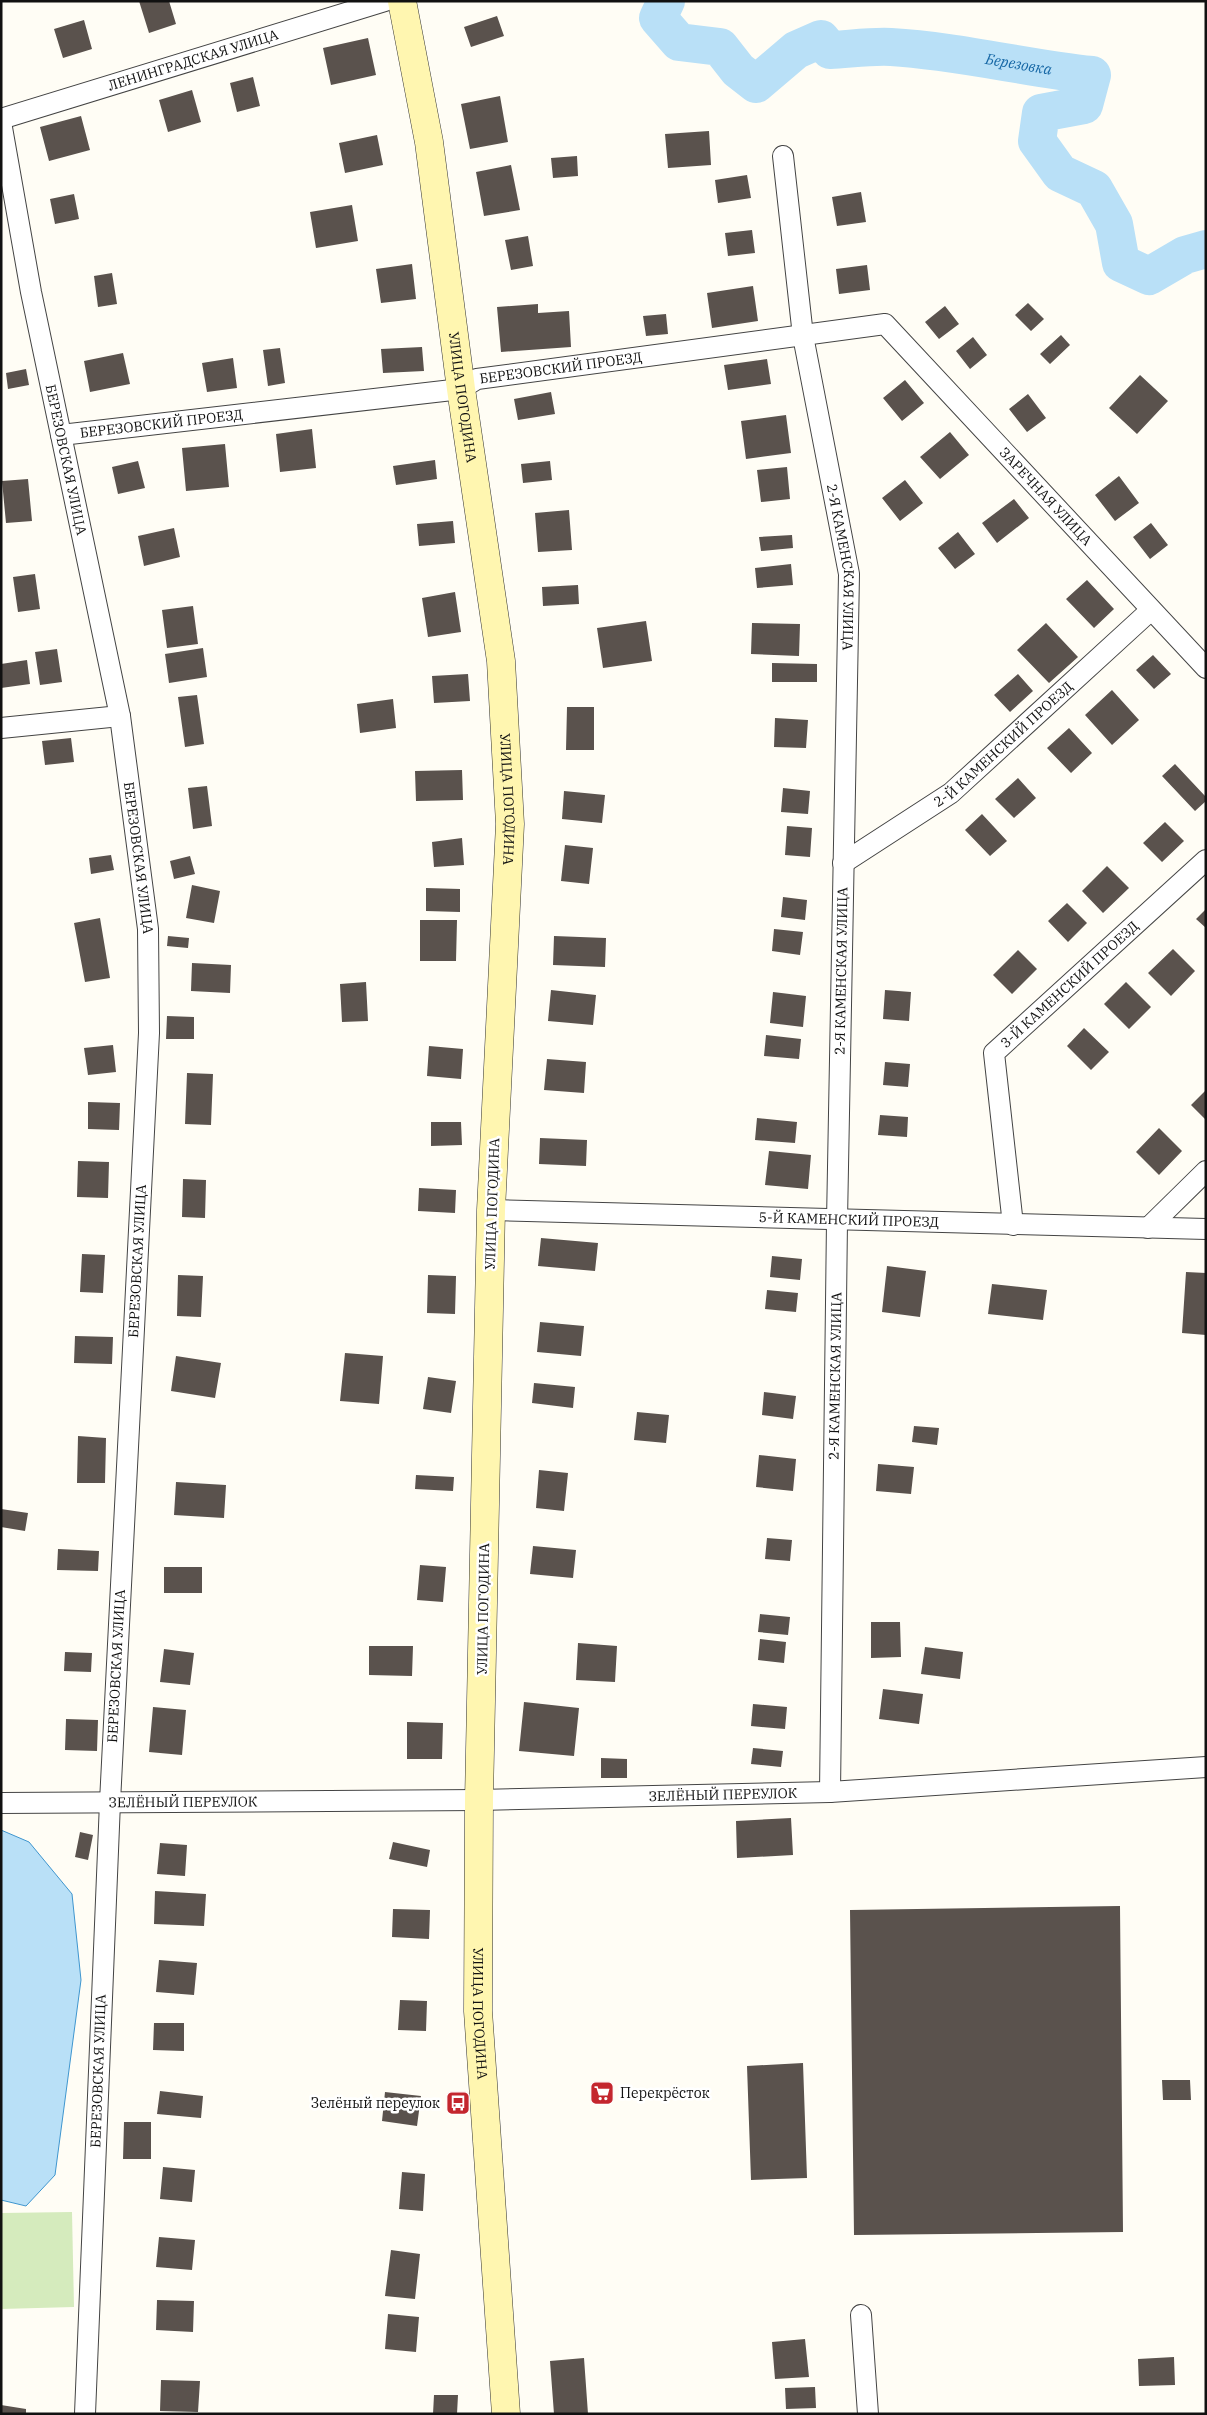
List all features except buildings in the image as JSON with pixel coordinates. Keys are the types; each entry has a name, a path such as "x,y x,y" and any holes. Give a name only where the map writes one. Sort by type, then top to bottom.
{"street":[{"name":"ЛЕНИНГРАДСКАЯ УЛИЦА","path":"1,120 385,1"},
{"name":"УЛИЦА ПОГОДИНА","path":"402,1 430,142 461,389 501,660 510,824 491,1210 479,1800 478,2011 506,2414"},
{"name":"БЕРЕЗОВСКАЯ УЛИЦА","path":"1,120 30,292 120,716 148,929 148,1033 110,1802 85,2414"},
{"name":"2-Я КАМЕНСКАЯ УЛИЦА","path":"783,156 803,336 849,574 837,1221 830,1792"},
{"name":"БЕРЕЗОВСКИЙ ПРОЕЗД","path":"61,435 461,389 477,379 885,324"},
{"name":"ЗАРЕЧНАЯ УЛИЦА","path":"885,324 1206,668"},
{"name":"2-Й КАМЕНСКИЙ ПРОЕЗД","path":"843,863 951,793 1151,610"},
{"path":"1,728 120,716"},
{"name":"3-Й КАМЕНСКИЙ ПРОЕЗД","path":"1013,1225 994,1053 1206,860"},
{"path":"1148,1228 1206,1171"},
{"name":"5-Й КАМЕНСКИЙ ПРОЕЗД","path":"491,1210 837,1221 1206,1229"},
{"name":"ЗЕЛЁНЫЙ ПЕРЕУЛОК","path":"1,1803 479,1800 830,1792 1206,1766"},
{"path":"861,2315 868,2414"}],"green space":[{"path":"72,2212 74,2307 1,2309 1,2213"}],"water":[{"path":"1,1830 29,1842 72,1894 81,1980 55,2175 26,2206 1,2200"}],"waterway":[{"name":"Березовка","path":"666,1 658,18 679,42 720,47 738,70 756,84 796,50 821,39 830,50 868,47 916,49 1092,75 1084,105 1041,113 1037,141 1060,173 1094,189 1114,224 1121,263 1149,276 1185,255 1206,249"}],"place":[{"name":"Перекрёсток","path":"602,2093"},
{"name":"Зелёный переулок","path":"458,2103"}]}
